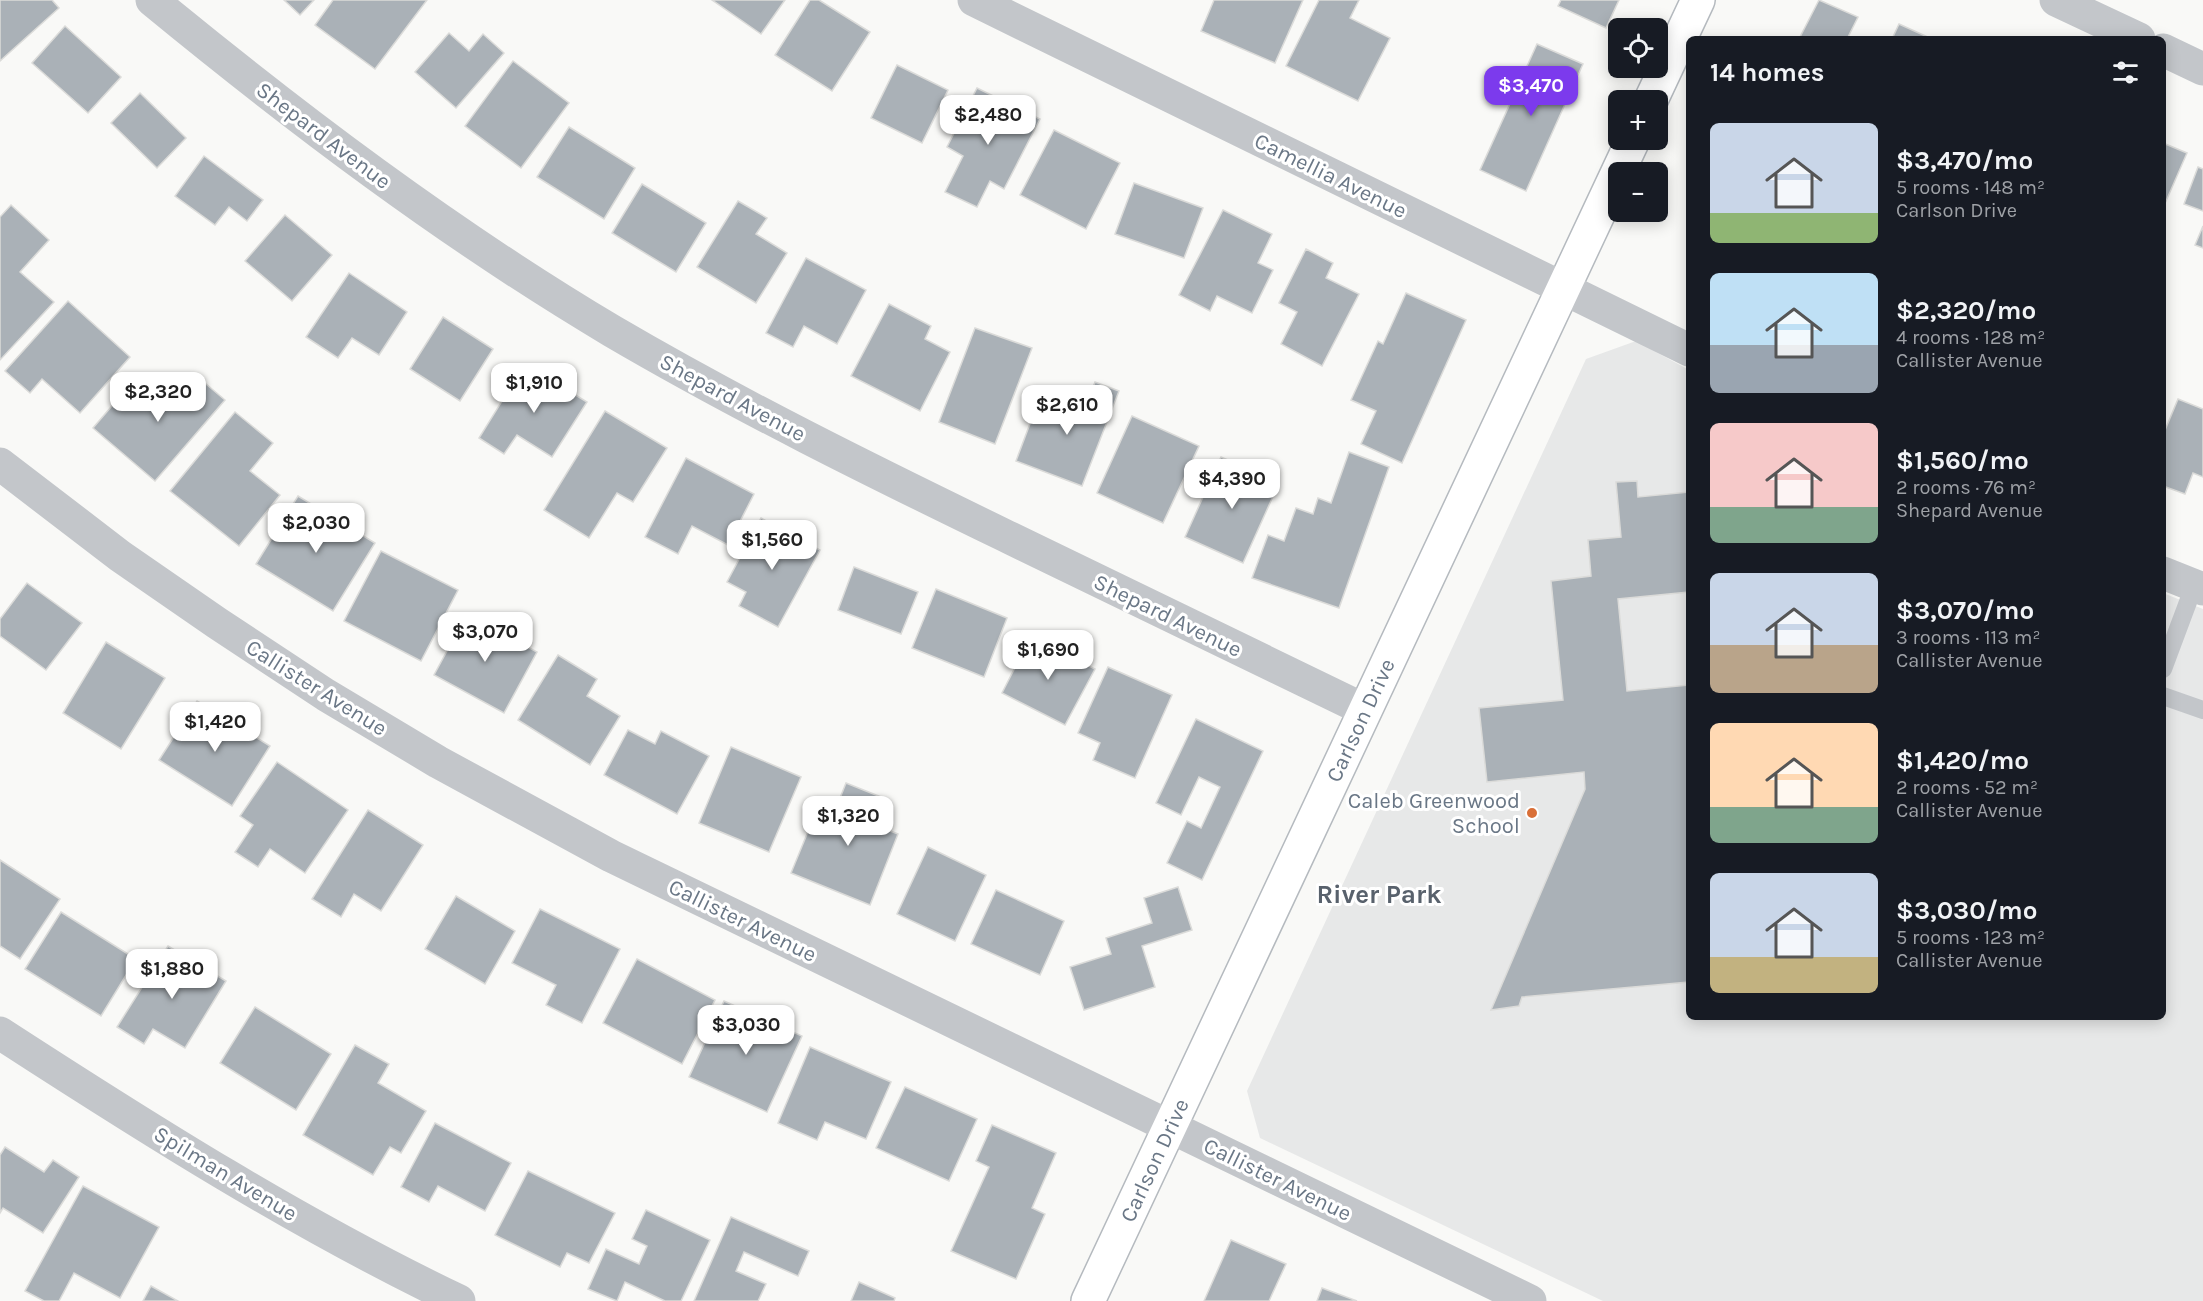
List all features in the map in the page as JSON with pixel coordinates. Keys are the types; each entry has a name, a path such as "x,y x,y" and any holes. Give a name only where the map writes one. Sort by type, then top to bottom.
{"street":[{"name":"Shepard Avenue","path":"152,0 236,69 356,161 481,248 610,330 743,405 878,474 1365,710"},
{"name":"Camellia Avenue","path":"974,0 1686,349"},
{"path":"1656,90 1698,0"},
{"path":"2056,0 2133,36"},
{"path":"2166,51 2203,69"},
{"name":"Carlson Drive","path":"1088,1301 1628,150"},
{"name":"Callister Avenue","path":"0,464 120,555 217,623 326,694 438,762 611,856 1530,1301"},
{"path":"2166,574 2199,587"},
{"name":"Spilman Avenue","path":"0,1034 105,1101 306,1221 459,1301"}],"lane":[{"path":"2166,662 2199,587"},
{"path":"2166,697 2203,710"}],"shaded area":[{"name":"Caleb Greenwood School","path":"1636,341 1686,368 1686,1020 2166,1020 2166,594 2203,609 2203,1301 1603,1301 1260,1138 1247,1091 1586,359"}],"building":[{"path":"0,0 52,0 59,8 0,61"},
{"path":"284,0 314,0 300,15"},
{"path":"333,0 427,0 375,69 315,25"},
{"path":"712,0 785,0 761,34"},
{"path":"810,0 819,0 870,32 832,91 775,55"},
{"path":"1214,0 1303,0 1275,63 1201,31"},
{"path":"1319,0 1359,0 1350,18 1390,38 1358,101 1286,66"},
{"path":"1561,0 1619,0 1611,18 1608,18 1606,28 1558,6"},
{"path":"1819,0 1858,17 1848,36 1801,36"},
{"path":"1899,24 1925,36 1893,36"},
{"path":"65,26 121,77 88,113 32,63"},
{"path":"449,33 469,51 483,34 504,53 456,108 415,72"},
{"path":"1537,44 1583,64 1526,191 1480,170"},
{"path":"513,61 569,103 521,168 465,126"},
{"path":"897,65 948,90 922,143 871,118"},
{"path":"977,88 1040,119 1004,189 990,181 977,207 945,192 963,156 947,147"},
{"path":"140,93 186,138 157,168 111,123"},
{"path":"569,127 635,168 604,219 537,177"},
{"path":"1054,130 1120,163 1086,229 1020,195"},
{"path":"2166,144 2187,153 2166,201"},
{"path":"204,156 263,200 247,221 229,207 215,225 175,196"},
{"path":"2198,167 2203,169 2203,211 2184,204"},
{"path":"1134,183 1203,208 1184,258 1115,234"},
{"path":"642,184 706,223 676,272 612,233"},
{"path":"738,201 767,218 756,234 787,253 756,303 697,267"},
{"path":"11,205 49,240 20,272 54,302 0,360 0,217"},
{"path":"1223,210 1272,234 1258,263 1273,270 1252,313 1217,296 1210,311 1179,295"},
{"path":"285,215 332,255 292,301 245,261"},
{"path":"2203,226 2203,248 2195,245"},
{"path":"1306,249 1333,263 1326,278 1359,294 1322,366 1281,344 1297,312 1279,303"},
{"path":"806,258 866,290 837,344 804,326 793,347 766,333"},
{"path":"349,273 407,312 379,355 352,338 338,358 306,337"},
{"path":"1406,293 1466,320 1402,463 1361,444 1376,411 1351,400 1378,341 1383,344"},
{"path":"68,301 130,357 80,413 42,379 30,393 5,371"},
{"path":"889,304 931,326 925,339 950,352 920,411 851,376"},
{"path":"443,317 493,349 460,401 410,369"},
{"path":"975,328 1032,348 995,444 939,422"},
{"path":"525,364 587,402 552,457 517,435 504,454 479,438"},
{"path":"193,373 225,400 155,481 93,428 135,379 166,405"},
{"path":"1095,382 1119,391 1082,486 1016,461 1040,397 1083,413"},
{"path":"2178,399 2203,409 2203,477 2193,473 2185,494 2166,487 2166,428"},
{"path":"605,411 667,448 633,502 617,493 589,538 544,510"},
{"path":"235,412 273,443 250,471 280,495 239,546 170,491"},
{"path":"1132,416 1199,446 1163,523 1097,493"},
{"path":"1349,452 1389,467 1339,608 1252,578 1268,535 1284,541 1296,508 1313,514 1318,498 1331,503"},
{"path":"1221,457 1279,483 1243,563 1185,537"},
{"path":"686,458 754,494 728,545 692,526 678,554 645,537"},
{"path":"1637,481 1638,497 1686,492 1686,592 1618,599 1627,691 1686,685 1686,982 1522,997 1519,1006 1491,1010 1585,789 1584,772 1487,782 1479,708 1563,700 1551,581 1591,576 1588,540 1621,537 1616,482"},
{"path":"298,496 375,543 333,611 256,564"},
{"path":"761,518 820,550 778,627 739,606 746,592 727,582"},
{"path":"381,551 458,590 421,661 344,621"},
{"path":"854,567 918,592 901,634 838,610"},
{"path":"27,583 82,623 46,670 0,636 0,619"},
{"path":"936,589 1007,618 984,677 912,648"},
{"path":"467,614 537,652 504,713 434,675"},
{"path":"1031,636 1095,669 1065,725 1002,693"},
{"path":"106,642 165,678 121,749 63,713"},
{"path":"558,655 597,679 587,696 620,716 590,765 518,720"},
{"path":"1108,667 1172,695 1135,778 1093,760 1100,743 1078,733"},
{"path":"197,701 270,746 232,806 159,760"},
{"path":"1196,719 1263,751 1202,880 1167,863 1187,821 1201,828 1220,787 1199,777 1181,815 1156,803"},
{"path":"628,730 655,744 661,731 709,756 677,814 604,775"},
{"path":"731,747 801,777 769,852 699,823"},
{"path":"277,762 348,810 305,873 270,849 258,867 235,852 253,825 240,816"},
{"path":"846,783 886,799 875,825 898,834 870,905 791,873 814,817 830,823"},
{"path":"368,810 423,845 381,911 354,894 341,917 312,899"},
{"path":"928,847 986,875 955,941 897,914"},
{"path":"0,860 60,899 20,959 0,946"},
{"path":"1178,887 1192,930 1142,946 1155,987 1084,1010 1070,967 1111,954 1106,938 1152,923 1144,898"},
{"path":"996,890 1064,921 1040,975 971,944"},
{"path":"456,896 515,931 485,984 425,949"},
{"path":"540,909 620,949 582,1023 546,1005 556,985 512,963"},
{"path":"61,912 136,959 101,1016 25,969"},
{"path":"168,946 226,981 185,1048 153,1029 144,1044 117,1027"},
{"path":"637,959 715,1000 682,1064 603,1023"},
{"path":"724,1001 802,1036 767,1112 689,1077"},
{"path":"255,1007 331,1054 296,1110 220,1063"},
{"path":"355,1045 389,1064 378,1083 426,1111 401,1153 390,1147 373,1175 303,1135"},
{"path":"810,1047 891,1082 866,1139 825,1122 817,1140 778,1123"},
{"path":"905,1087 977,1119 949,1181 876,1148"},
{"path":"435,1123 511,1163 485,1211 438,1186 429,1202 401,1187"},
{"path":"992,1125 1056,1153 1032,1208 1045,1214 1016,1279 951,1251 989,1167 976,1161"},
{"path":"5,1147 44,1172 53,1160 79,1177 43,1233 3,1208 0,1213 0,1155"},
{"path":"528,1171 615,1213 589,1263 567,1253 560,1267 495,1235"},
{"path":"83,1186 159,1227 120,1298 74,1273 59,1301 44,1301 25,1291"},
{"path":"646,1210 710,1240 681,1301 665,1301 625,1282 617,1301 588,1289 606,1249 639,1264 647,1246 632,1239"},
{"path":"731,1217 809,1251 798,1276 744,1252 736,1271 766,1284 758,1301 694,1301"},
{"path":"1231,1240 1286,1264 1269,1301 1204,1301"},
{"path":"859,1282 895,1298 894,1301 851,1301"},
{"path":"151,1286 178,1301 143,1301"},
{"path":"1322,1288 1357,1301 1317,1301"}],"place":[{"name":"Caleb Greenwood School","path":"1532,813"}],"district":[{"name":"River Park","path":"1379,894"}]}
